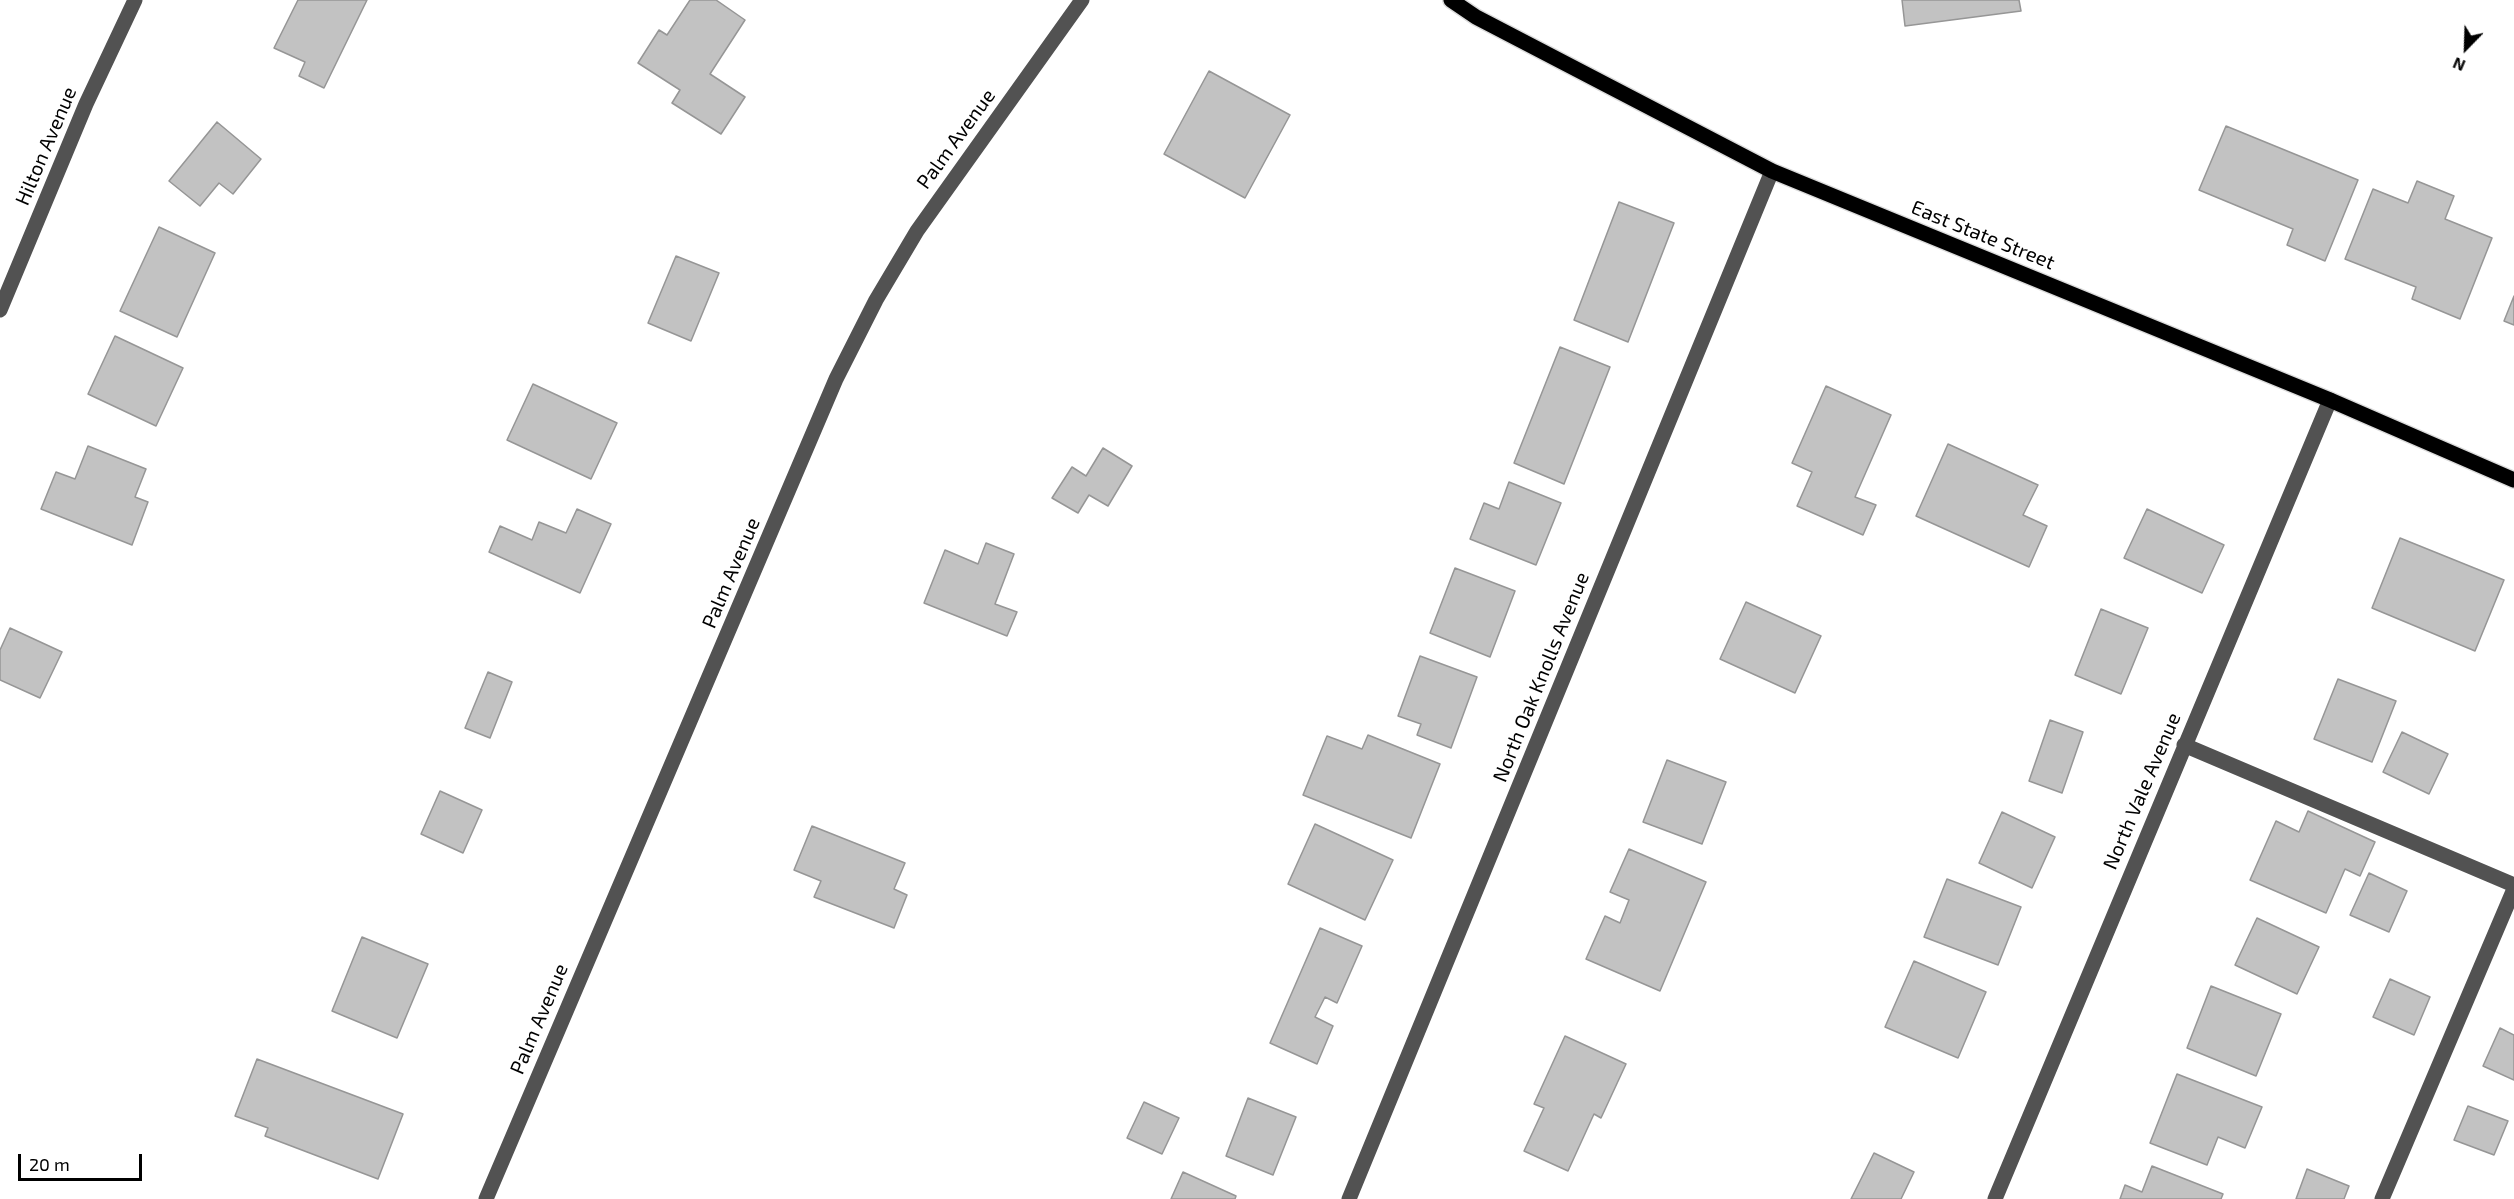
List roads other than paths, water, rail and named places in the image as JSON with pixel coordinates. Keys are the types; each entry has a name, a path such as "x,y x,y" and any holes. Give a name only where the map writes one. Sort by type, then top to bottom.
{"main road":[{"name":"East State Street","path":"1451,0 1476,17 1772,171 2330,400 2514,480"}],"street":[{"name":"Hilton Avenue","path":"0,310 86,104 135,0"},
{"name":"Palm Avenue","path":"486,1199 841,369 876,300 917,231 1082,0"},
{"name":"North Oak Knolls Avenue","path":"1349,1199 1772,171"},
{"name":"North Vale Avenue","path":"1995,1199 2330,400"},
{"path":"2184,745 2514,887 2382,1199"}]}
